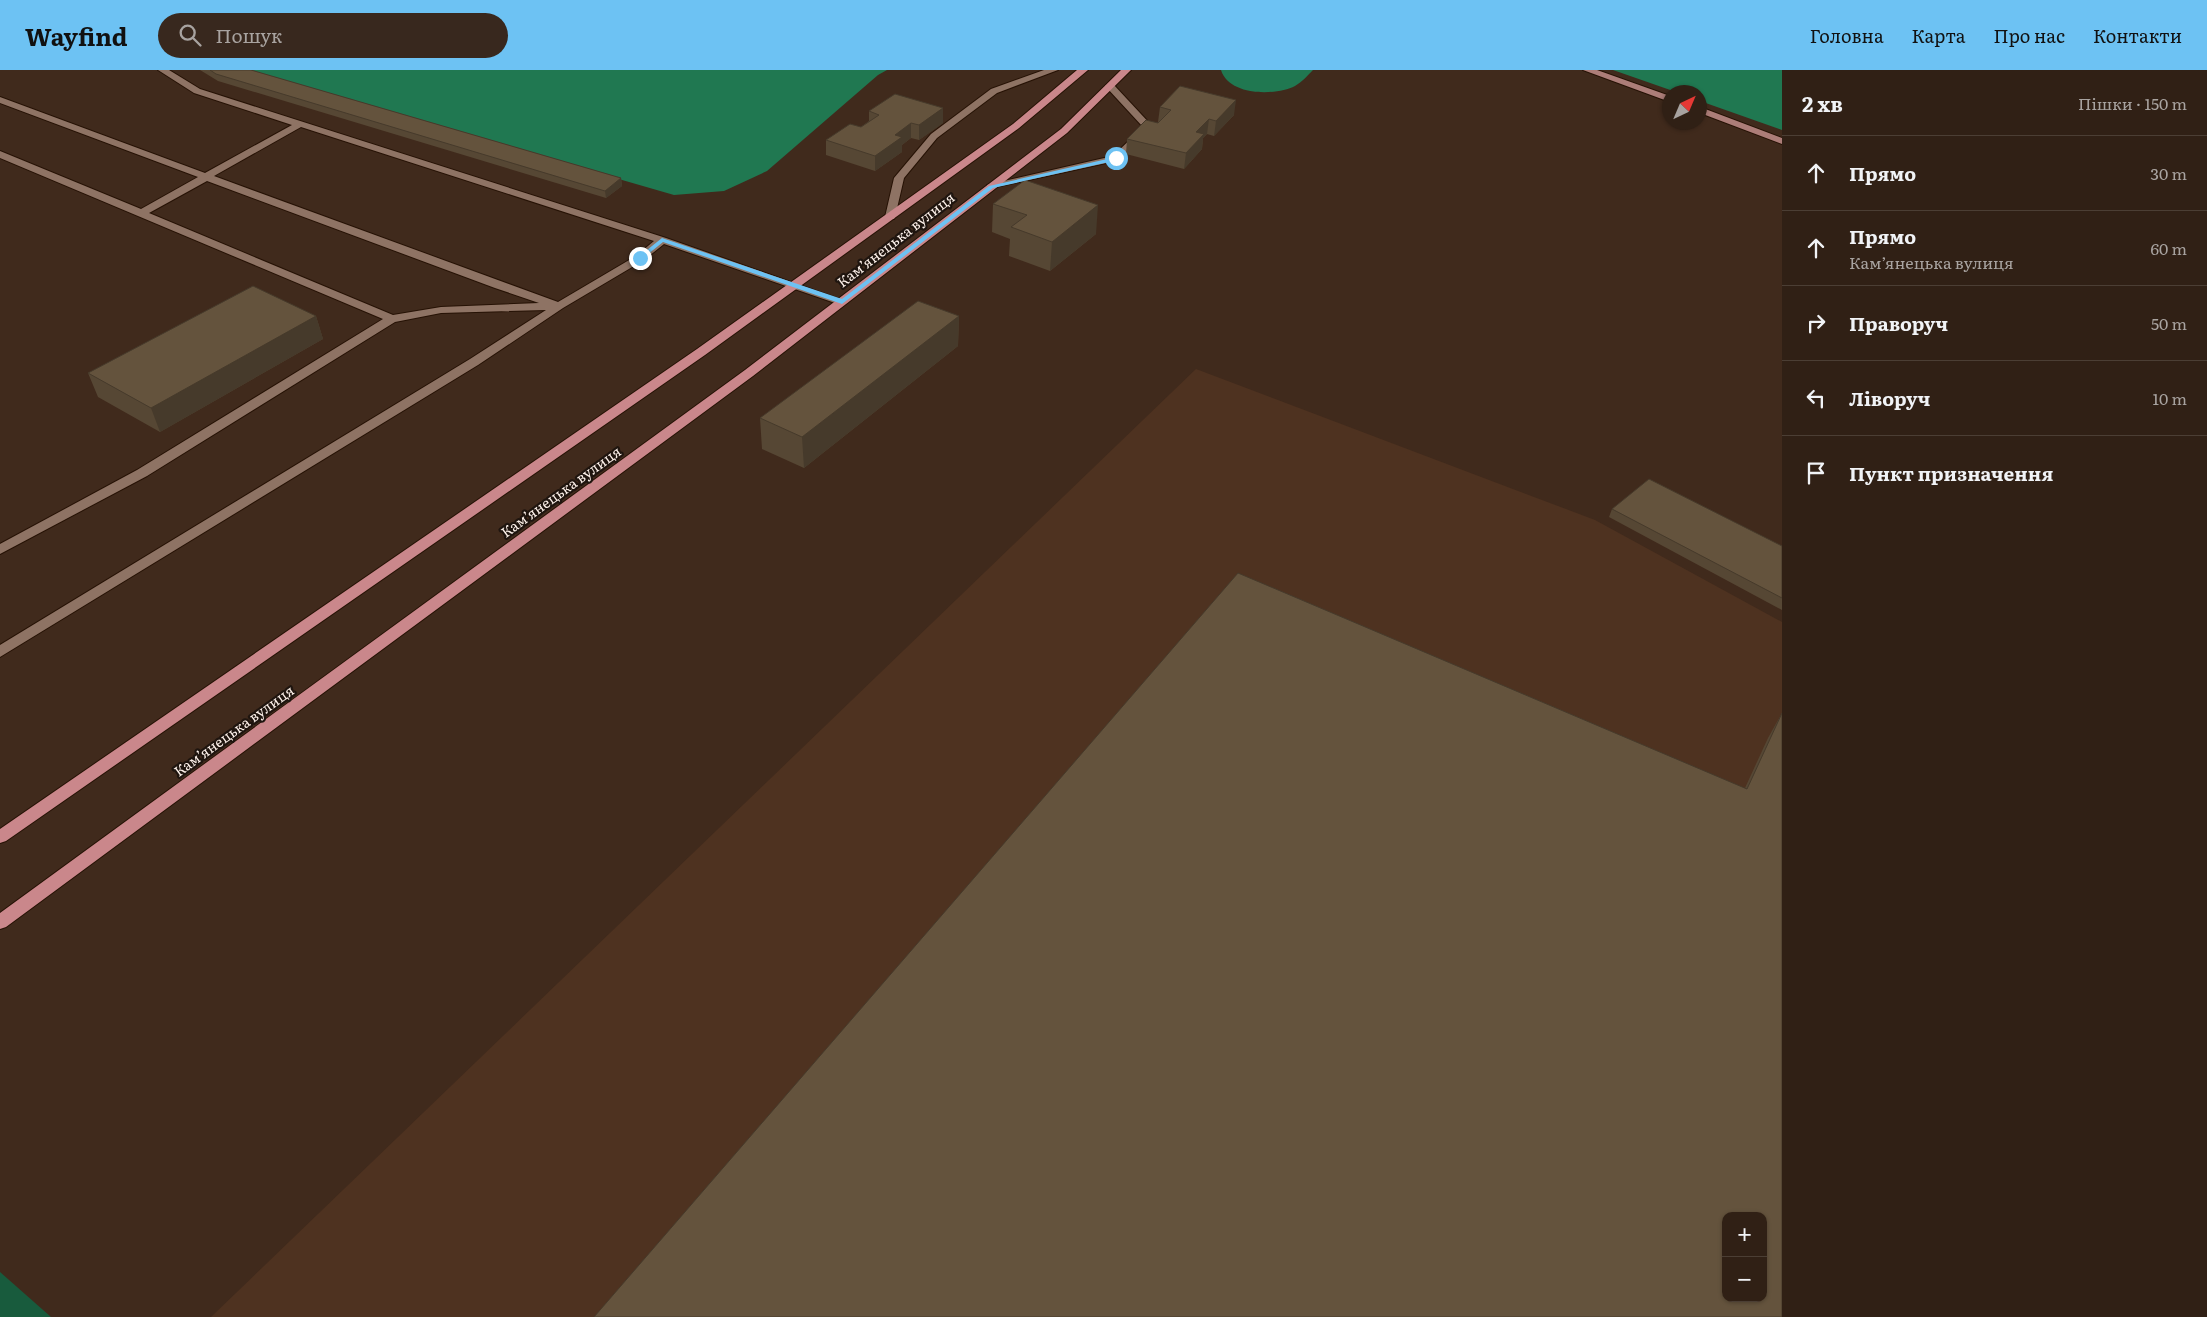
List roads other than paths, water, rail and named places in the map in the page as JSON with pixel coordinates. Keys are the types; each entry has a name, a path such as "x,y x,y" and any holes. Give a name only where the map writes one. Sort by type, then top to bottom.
{"main road":[{"path":"0,837 701,352 1016,126 1083,70"},
{"name":"Камʼянецька вулиця","path":"0,922 750,374 1064,131 1126,70"}],"street":[{"path":"1588,70 1662,97"},
{"path":"1707,113 1782,140"}],"lane":[{"path":"163,70 197,91 662,240 842,302"},
{"path":"890,217 899,178 934,136 994,91 1053,70"},
{"path":"991,187 1116,158 1148,128 1110,86"},
{"path":"0,100 499,286 559,306"},
{"path":"140,214 300,124"},
{"path":"0,154 392,319"},
{"path":"0,652 474,362 559,306 640,258 662,240"},
{"path":"0,550 142,473 392,319 441,310 559,306"}]}
